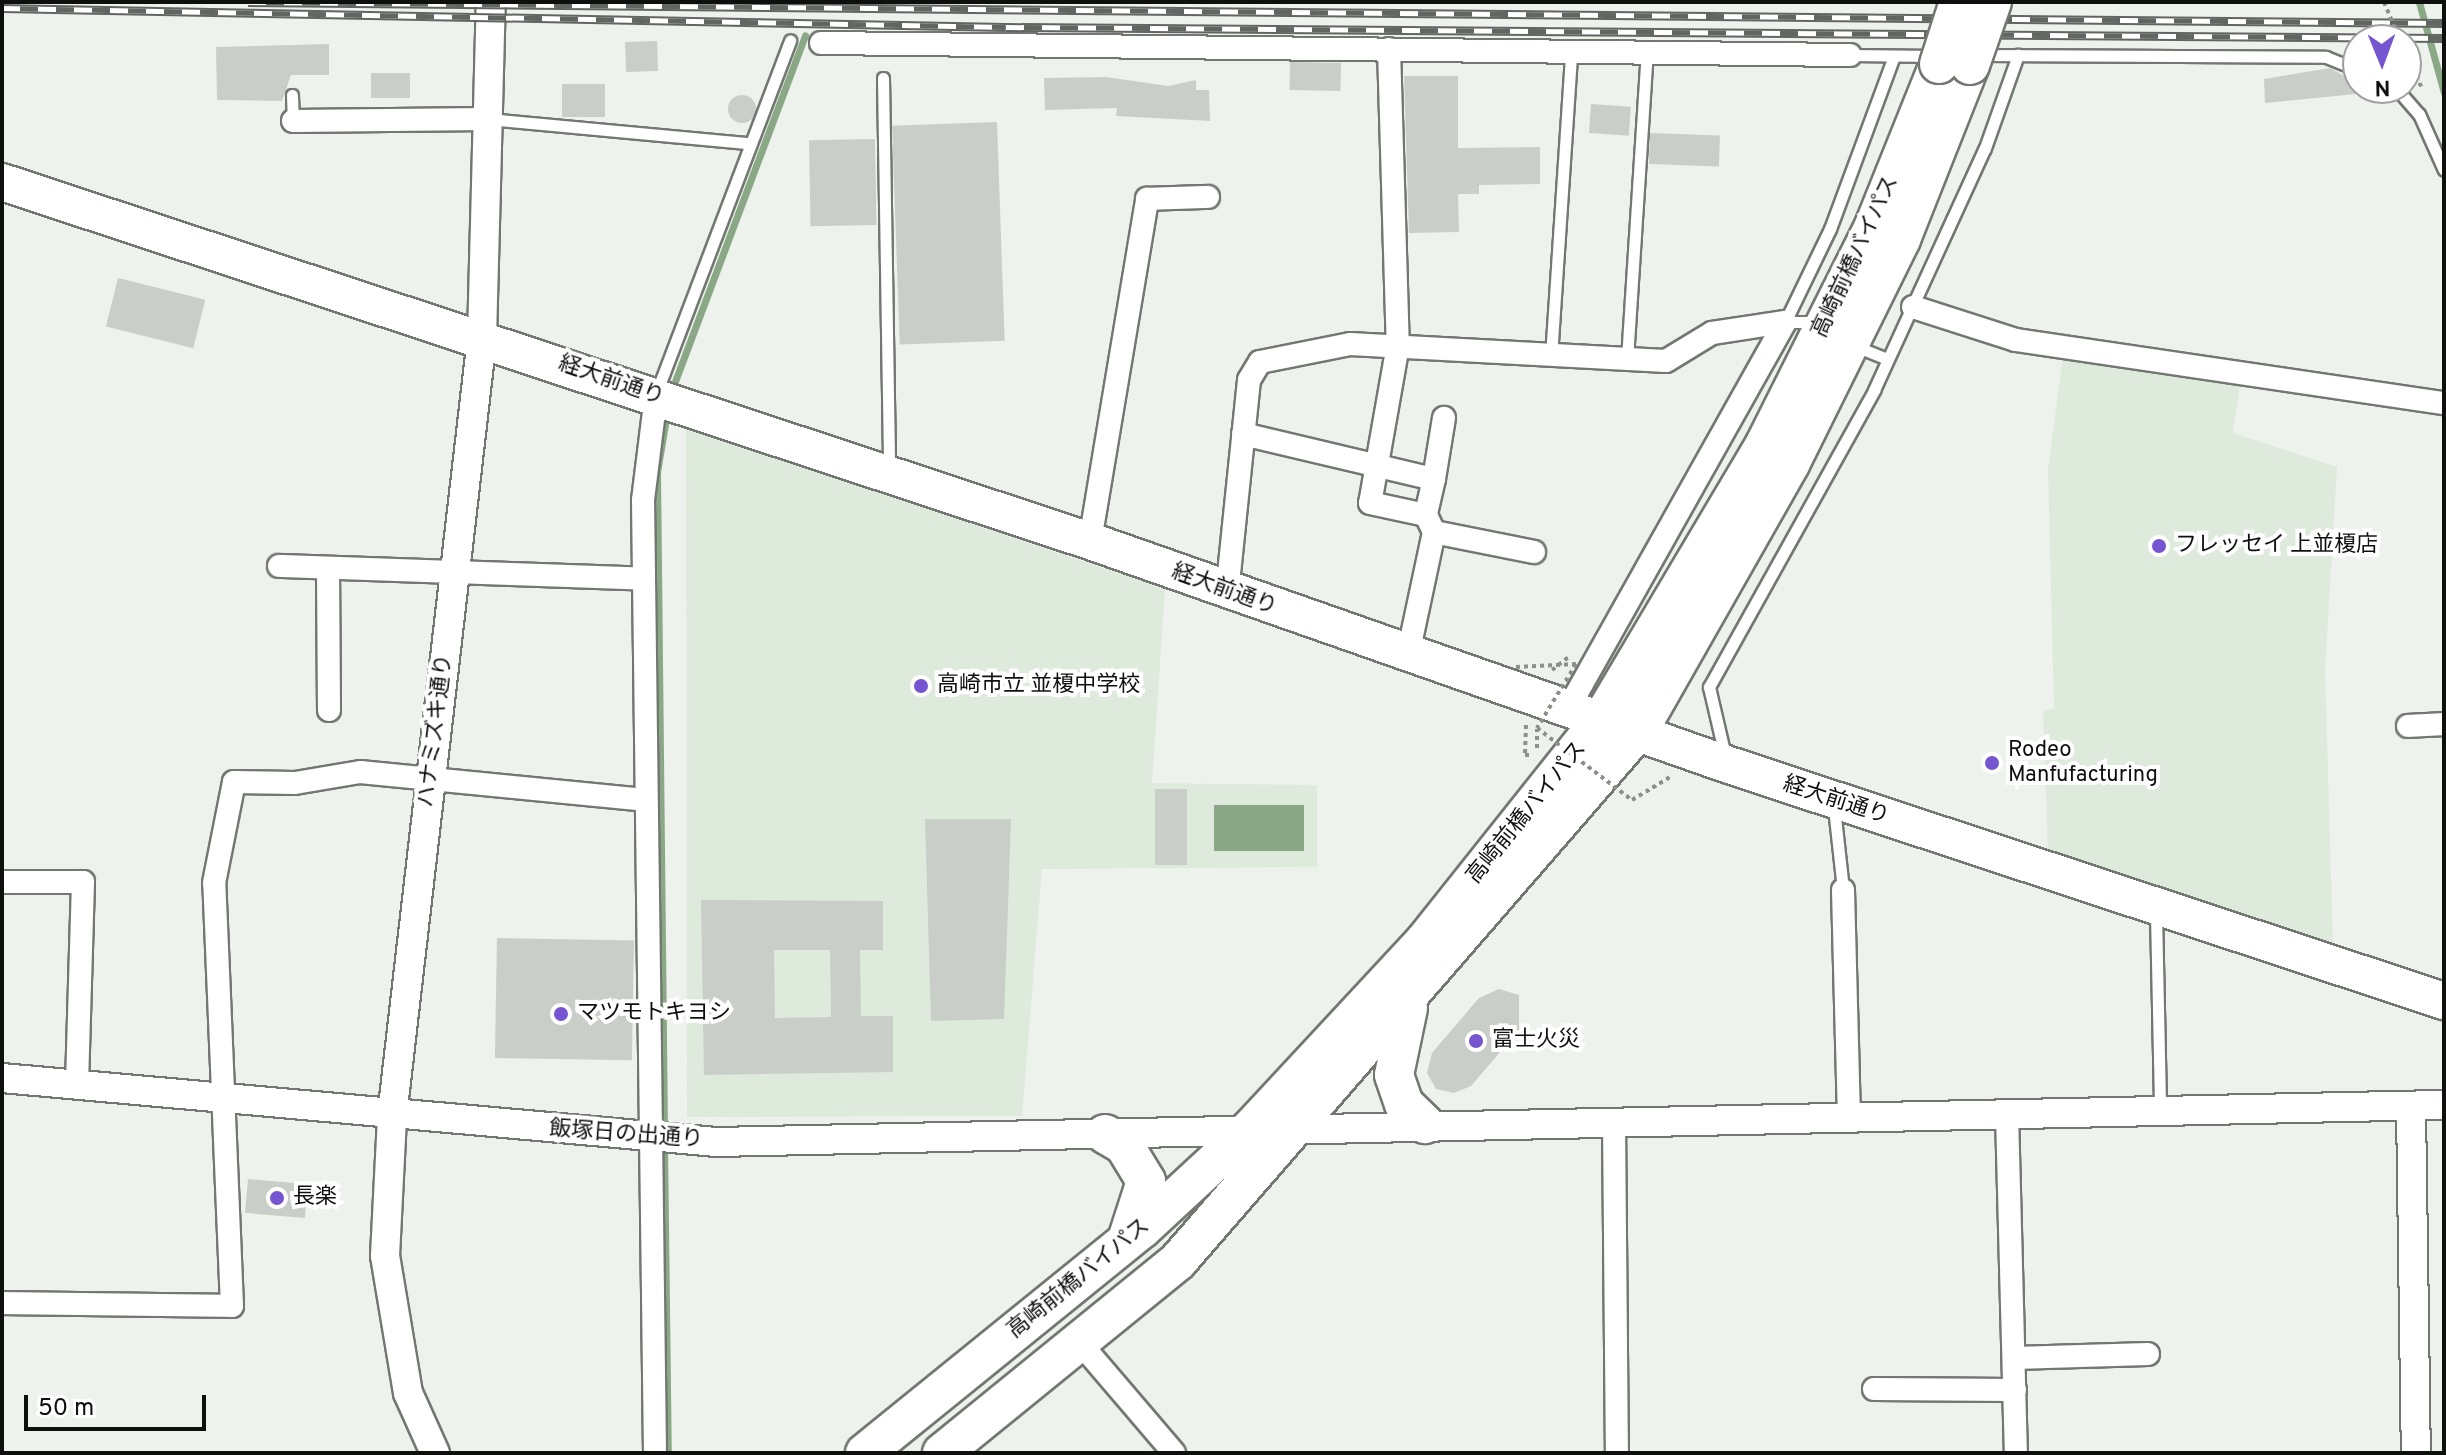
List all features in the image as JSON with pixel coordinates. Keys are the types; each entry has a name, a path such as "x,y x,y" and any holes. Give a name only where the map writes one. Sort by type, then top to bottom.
{"highway":[{"name":"高崎前橋バイパス","path":"942,1453 1081,1344 1178,1261 1300,1127 1639,730 1790,464 1901,239 1954,65 1959,2"},
{"name":"高崎前橋バイパス","path":"865,1453 1125,1243 1252,1127 1424,942 1586,712 1765,444 1954,65 1992,2"},
{"path":"1409,1001 1394,1075 1404,1104 1425,1124"},
{"path":"1105,1134 1124,1145 1146,1181 1125,1243"}],"main road":[{"name":"経大前通り","path":"2,182 656,396 886,479 1090,541 1227,593 1639,730 1726,764 2444,1001"}],"street":[{"name":"ハナミズキ通り","path":"435,1453 408,1393 385,1256 392,1116 482,338 491,2"},
{"path":"821,43 1850,55"},
{"path":"1389,49 1398,345 1370,503 1534,552"},
{"path":"293,121 487,119"},
{"path":"1090,541 1147,199 1208,197"},
{"path":"1913,307 2016,340 2444,403"},
{"path":"1227,593 1249,380 1260,362 1280,352 1398,345 1551,357 1666,361 1712,333 1796,322"},
{"path":"1586,712 1796,322"},
{"path":"655,1453 643,579 648,425 656,396"},
{"path":"1408,654 1444,418"},
{"path":"1243,434 1434,479"},
{"path":"279,566 643,579"},
{"path":"328,568 329,710"},
{"path":"2408,726 2444,724"},
{"path":"2,1303 232,1306 214,883 234,782 295,783 360,772 645,800"},
{"path":"2,882 83,882 77,1084"},
{"path":"1843,890 1849,1117"},
{"name":"飯塚日の出通り","path":"2,1078 649,1139 1105,1134 1252,1127 2444,1105"},
{"path":"2411,1106 2416,1453"},
{"path":"2007,1114 2016,1453"},
{"path":"1614,1120 1617,1453"},
{"path":"1081,1344 1174,1453"},
{"path":"2014,1358 2148,1354"},
{"path":"1874,1389 2015,1390"}],"lane":[{"path":"656,396 790,40"},
{"path":"1551,357 1571,52"},
{"path":"1627,360 1647,53"},
{"path":"1850,55 2326,57 2342,64"},
{"path":"1726,764 1709,687 1913,307 2018,55"},
{"path":"1796,322 1894,56"},
{"path":"883,78 894,454 886,479"},
{"path":"292,95 293,121"},
{"path":"2410,104 2419,114 2444,170"},
{"path":"487,119 749,143"},
{"path":"1865,350 1887,359"},
{"path":"1832,800 1841,826 1843,890"},
{"path":"2158,906 2160,1112"}],"path":[{"path":"2384,2 2393,24"},
{"path":"1516,667 1576,664 1537,728 1530,757 1526,724"},
{"path":"1537,728 1632,800 1672,776"}],"shaded area":[{"path":"2063,356 2241,379 2233,433 2337,467 2325,670 2333,945 2048,852 2043,711 2054,708 2048,469"},
{"name":"高崎市立 並榎中学校","path":"686,428 1165,589 1152,783 1317,785 1317,867 1042,869 1022,1116 687,1117"},
{"path":"1214,805 1304,805 1304,851 1214,851"}],"building":[{"path":"657,41 658,71 626,72 625,42"},
{"path":"329,44 329,75 291,75 282,101 217,100 216,47"},
{"path":"1290,62 1341,63 1341,91 1290,90"},
{"path":"2330,68 2342,75 2342,95 2265,103 2264,79"},
{"path":"371,73 410,73 410,98 371,98"},
{"path":"1404,76 1458,76 1458,148 1540,147 1540,184 1479,185 1479,194 1458,194 1459,232 1409,233"},
{"path":"1106,77 1168,86 1196,80 1196,90 1209,90 1210,121 1116,116 1117,108 1045,110 1044,78"},
{"path":"562,84 605,84 605,117 562,117"},
{"path":"742,95 752,99 756,109 752,119 742,123 732,119 728,109 732,99"},
{"path":"1591,104 1631,107 1629,136 1589,133"},
{"path":"997,122 1005,341 900,345 892,126"},
{"path":"1650,133 1720,135 1719,166 1649,164"},
{"path":"875,139 877,225 811,226 809,140"},
{"path":"118,278 205,300 193,348 106,327"},
{"path":"1155,789 1187,789 1187,865 1155,865"},
{"path":"925,819 1011,819 1004,1019 931,1021"},
{"path":"701,900 883,901 883,950 860,950 861,1016 893,1016 893,1072 704,1075","holes":["774,950 830,950 831,1017 775,1018"]},
{"name":"マツモトキヨシ","path":"497,938 634,940 632,1060 495,1058"},
{"name":"富士火災","path":"1499,989 1519,995 1519,1030 1471,1086 1454,1093 1436,1089 1427,1073 1432,1053 1479,998"},
{"name":"長楽","path":"248,1179 308,1184 305,1218 245,1213"}],"waterway":[{"path":"2419,2 2444,93"},
{"path":"671,392 805,35"},
{"path":"664,1131 657,472 667,412"},
{"path":"664,1143 668,1453"}],"railway":[{"path":"248,2 2444,23"},
{"path":"2,8 1006,27 2444,38"}],"place":[{"name":"フレッセイ 上並榎店","path":"2159,546"},
{"name":"高崎市立 並榎中学校","path":"921,686"},
{"name":"Rodeo Manfufacturing","path":"1992,763"},
{"name":"マツモトキヨシ","path":"561,1014"},
{"name":"富士火災","path":"1476,1041"},
{"name":"長楽","path":"277,1198"}]}
